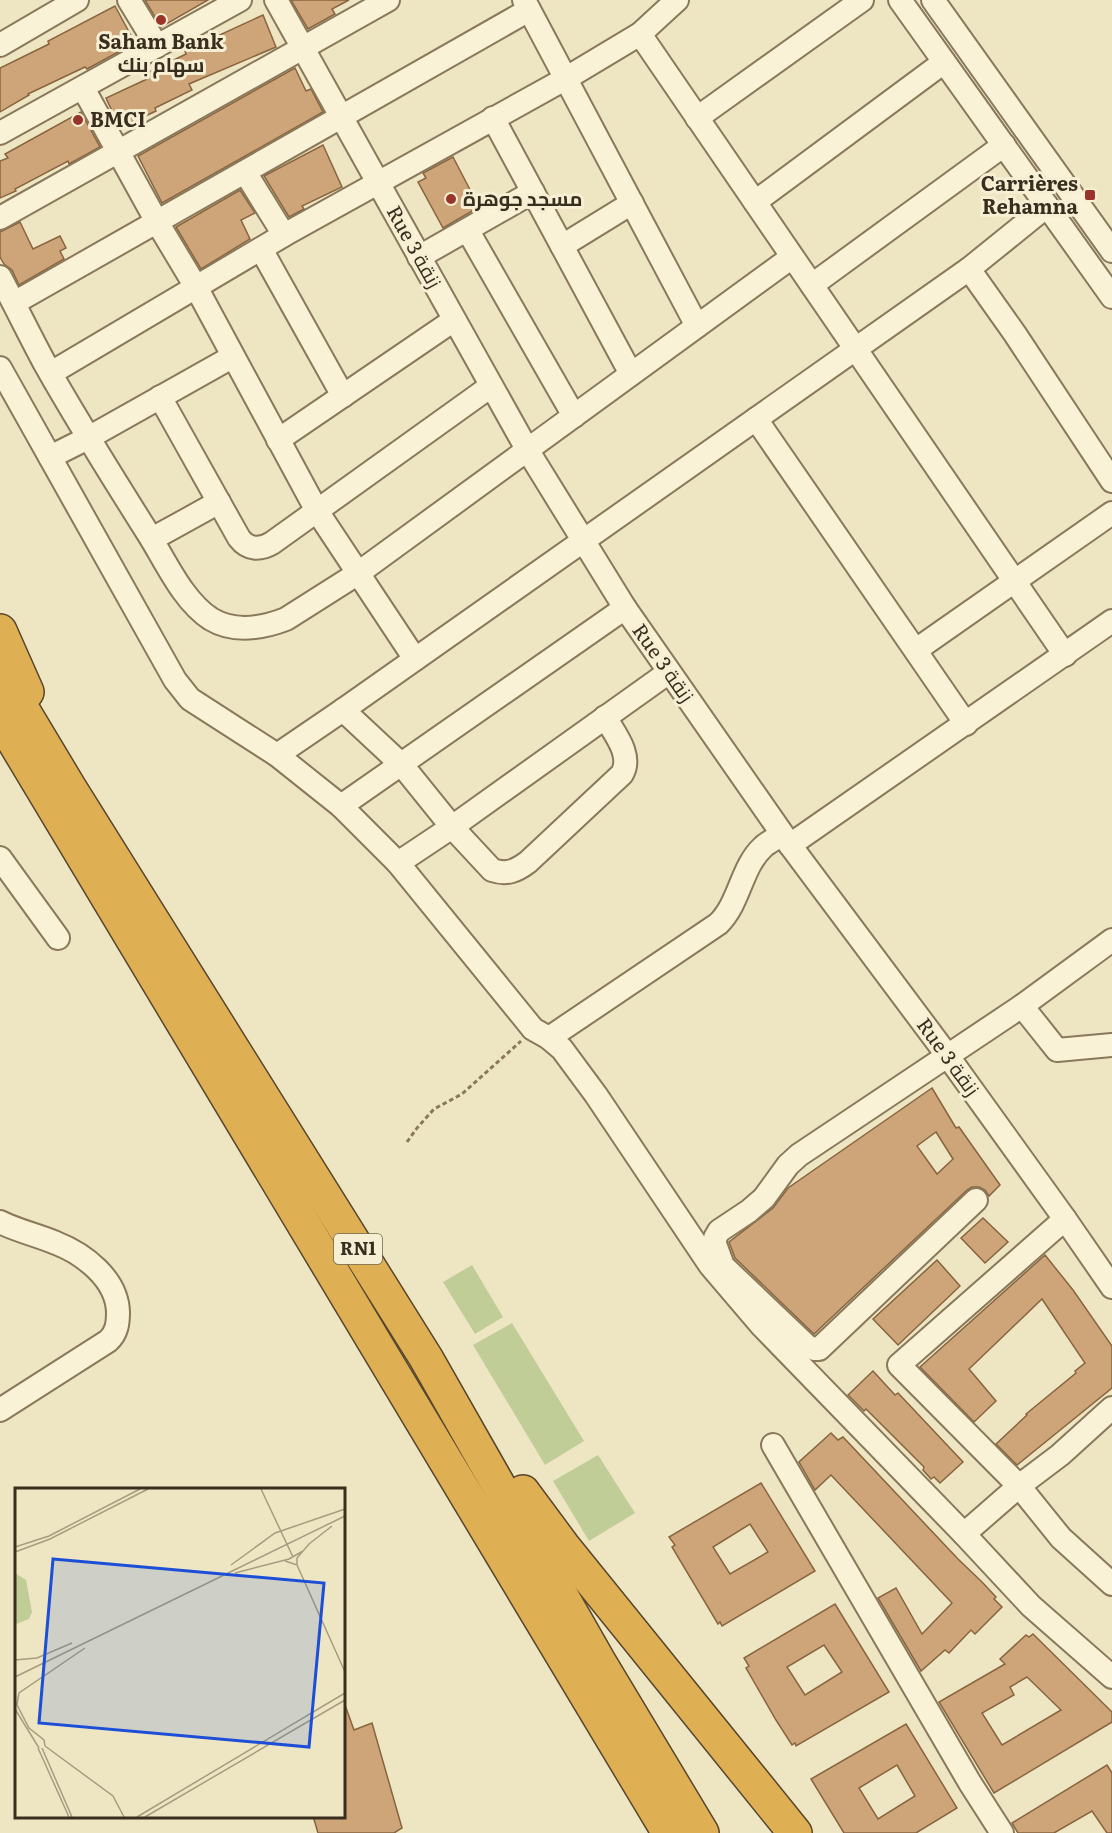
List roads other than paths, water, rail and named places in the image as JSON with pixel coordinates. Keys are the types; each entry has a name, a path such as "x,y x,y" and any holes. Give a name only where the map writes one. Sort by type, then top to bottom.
{"highway":[{"path":"0,631 57,791"},
{"name":"RN1","path":"0,672 57,791 444,1459 669,1833"},
{"name":"RN1","path":"0,718 57,791 426,1358 598,1660 702,1833"},
{"path":"0,726 57,791"},
{"path":"426,1358 562,1546 795,1833"},
{"path":"444,1459 649,1833"}],"street":[{"path":"0,45 77,0"},
{"path":"129,0 157,46"},
{"path":"0,133 240,0"},
{"name":"Rue 3 زنقة","path":"276,0 528,451 625,608 786,839 947,1055 1112,1287"},
{"path":"0,218 388,0"},
{"path":"51,373 284,235 565,79 640,34 677,0"},
{"path":"697,118 862,0"},
{"path":"900,0 1112,297"},
{"path":"933,0 1112,251"},
{"path":"14,303 342,116 526,5 697,326"},
{"path":"640,34 1065,655"},
{"path":"754,201 944,62"},
{"path":"82,88 196,287 317,511 415,659"},
{"path":"493,118 631,374"},
{"path":"812,285 1004,145"},
{"path":"245,172 284,235"},
{"path":"419,257 533,192"},
{"path":"562,246 632,203"},
{"path":"277,755 969,269 1047,206"},
{"path":"468,231 574,416"},
{"path":"261,249 343,396"},
{"path":"0,277 88,438 184,590 204,613 220,623 238,627 261,626 286,619 357,574 792,256"},
{"path":"969,269 1112,481"},
{"path":"278,440 454,320"},
{"path":"50,457 232,357"},
{"path":"0,368 180,686 190,699 277,755 341,806 398,862 541,1034 562,1049 718,1273 762,1326 964,1534 1030,1606 1112,1677"},
{"path":"160,397 242,542 256,548 268,546 491,386"},
{"path":"756,418 966,724"},
{"path":"152,539 219,502"},
{"path":"916,650 1112,513"},
{"path":"341,806 625,608"},
{"path":"541,1034 718,924 727,916 749,867 762,848 786,839 966,724 1112,621"},
{"path":"398,862 452,827 669,672"},
{"path":"344,710 402,765 452,827 492,870 508,873 519,870 622,774 626,767 623,749 605,717"},
{"path":"0,858 58,938"},
{"path":"976,1200 819,1349 807,1346 723,1266 715,1244 719,1231 758,1204 799,1155 1022,1006 1112,940"},
{"path":"1022,1006 1057,1050 1112,1044"},
{"path":"1065,1218 898,1365 1019,1486 1060,1538 1108,1572"},
{"path":"0,1410 108,1341 114,1336 118,1322 118,1305 112,1289 93,1266 74,1251 56,1243 6,1232"},
{"path":"964,1534 1019,1486 1060,1455 1112,1408"},
{"path":"772,1445 970,1783 1002,1833"}],"place":[{"name":"Saham Bank سهام بنك","path":"161,20"},
{"name":"BMCI","path":"78,120"},
{"name":"Carrières Rehamna","path":"1090,195"},
{"name":"مسجد جوهرة","path":"451,199"}]}
